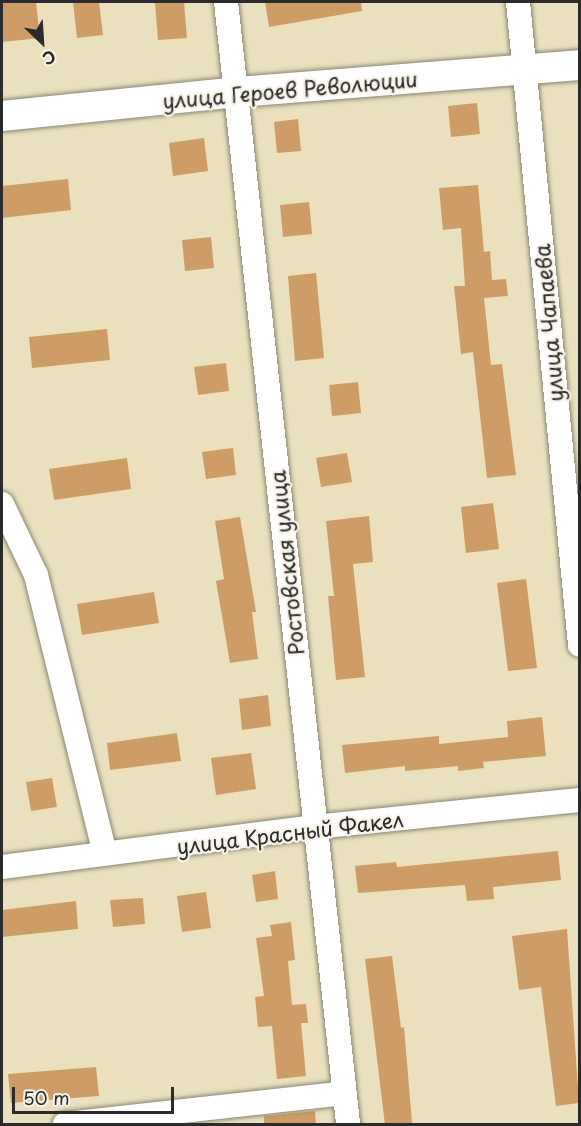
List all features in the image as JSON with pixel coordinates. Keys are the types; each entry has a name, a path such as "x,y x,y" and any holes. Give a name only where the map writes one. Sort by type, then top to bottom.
{"street":[{"name":"Ростовская улица","path":"226,2 348,1125"},
{"name":"улица Чапаева","path":"518,2 579,645"},
{"name":"улица Героев Революции","path":"2,116 237,92 579,65"},
{"path":"2,504 36,575 105,854"},
{"name":"улица Красный Факел","path":"2,867 314,827 579,800"},
{"path":"65,1125 344,1094"}],"building":[{"path":"2,2 36,2 40,38 2,42"},
{"path":"73,2 99,2 103,35 77,38"},
{"path":"184,2 187,38 158,40 155,3"},
{"path":"265,2 361,2 362,11 269,27"},
{"path":"477,103 480,134 451,137 448,106"},
{"path":"298,119 301,151 277,153 274,122"},
{"path":"204,138 208,171 173,176 169,143"},
{"path":"68,179 71,210 2,218 2,186"},
{"path":"478,185 484,252 490,251 492,280 506,279 508,296 484,298 491,365 502,364 516,475 487,478 473,352 461,354 454,286 465,286 461,228 443,230 439,188"},
{"path":"309,202 312,234 283,237 280,205"},
{"path":"211,237 214,268 185,271 182,240"},
{"path":"316,273 324,358 295,361 288,276"},
{"path":"107,329 110,360 32,368 29,337"},
{"path":"226,363 229,391 198,395 194,367"},
{"path":"358,382 361,413 332,416 329,385"},
{"path":"233,448 236,475 206,479 202,452"},
{"path":"347,453 352,482 321,487 316,458"},
{"path":"127,458 131,489 54,500 49,469"},
{"path":"493,503 499,549 466,553 461,507"},
{"path":"369,516 373,562 353,564 365,677 336,680 328,596 334,596 326,521"},
{"path":"240,517 256,612 252,612 258,659 230,663 216,581 224,579 215,521"},
{"path":"526,579 537,668 508,671 497,583"},
{"path":"154,592 159,623 82,635 77,604"},
{"path":"268,695 271,726 242,730 239,699"},
{"path":"542,717 546,756 483,762 484,768 458,771 458,766 405,771 405,766 345,773 342,745 439,736 439,744 508,737 507,721"},
{"path":"177,733 181,761 110,770 107,743"},
{"path":"251,753 256,789 216,795 211,758"},
{"path":"52,778 57,807 31,811 26,782"},
{"path":"558,851 561,880 493,887 494,899 467,901 465,885 358,893 355,866 396,862 397,867"},
{"path":"275,871 278,899 256,902 252,875"},
{"path":"206,892 211,928 182,932 177,896"},
{"path":"143,898 145,924 113,927 110,900"},
{"path":"76,901 78,929 2,937 2,910"},
{"path":"291,922 295,960 288,961 292,1005 306,1004 308,1023 301,1023 306,1076 277,1079 272,1026 258,1027 255,997 264,996 256,938 272,936 270,925"},
{"path":"567,929 579,1103 556,1106 541,987 519,990 512,936"},
{"path":"392,956 401,1028 404,1027 412,1123 385,1125 365,959"},
{"path":"96,1067 99,1096 11,1103 8,1074"},
{"path":"315,1111 316,1125 264,1125 264,1116"}]}
